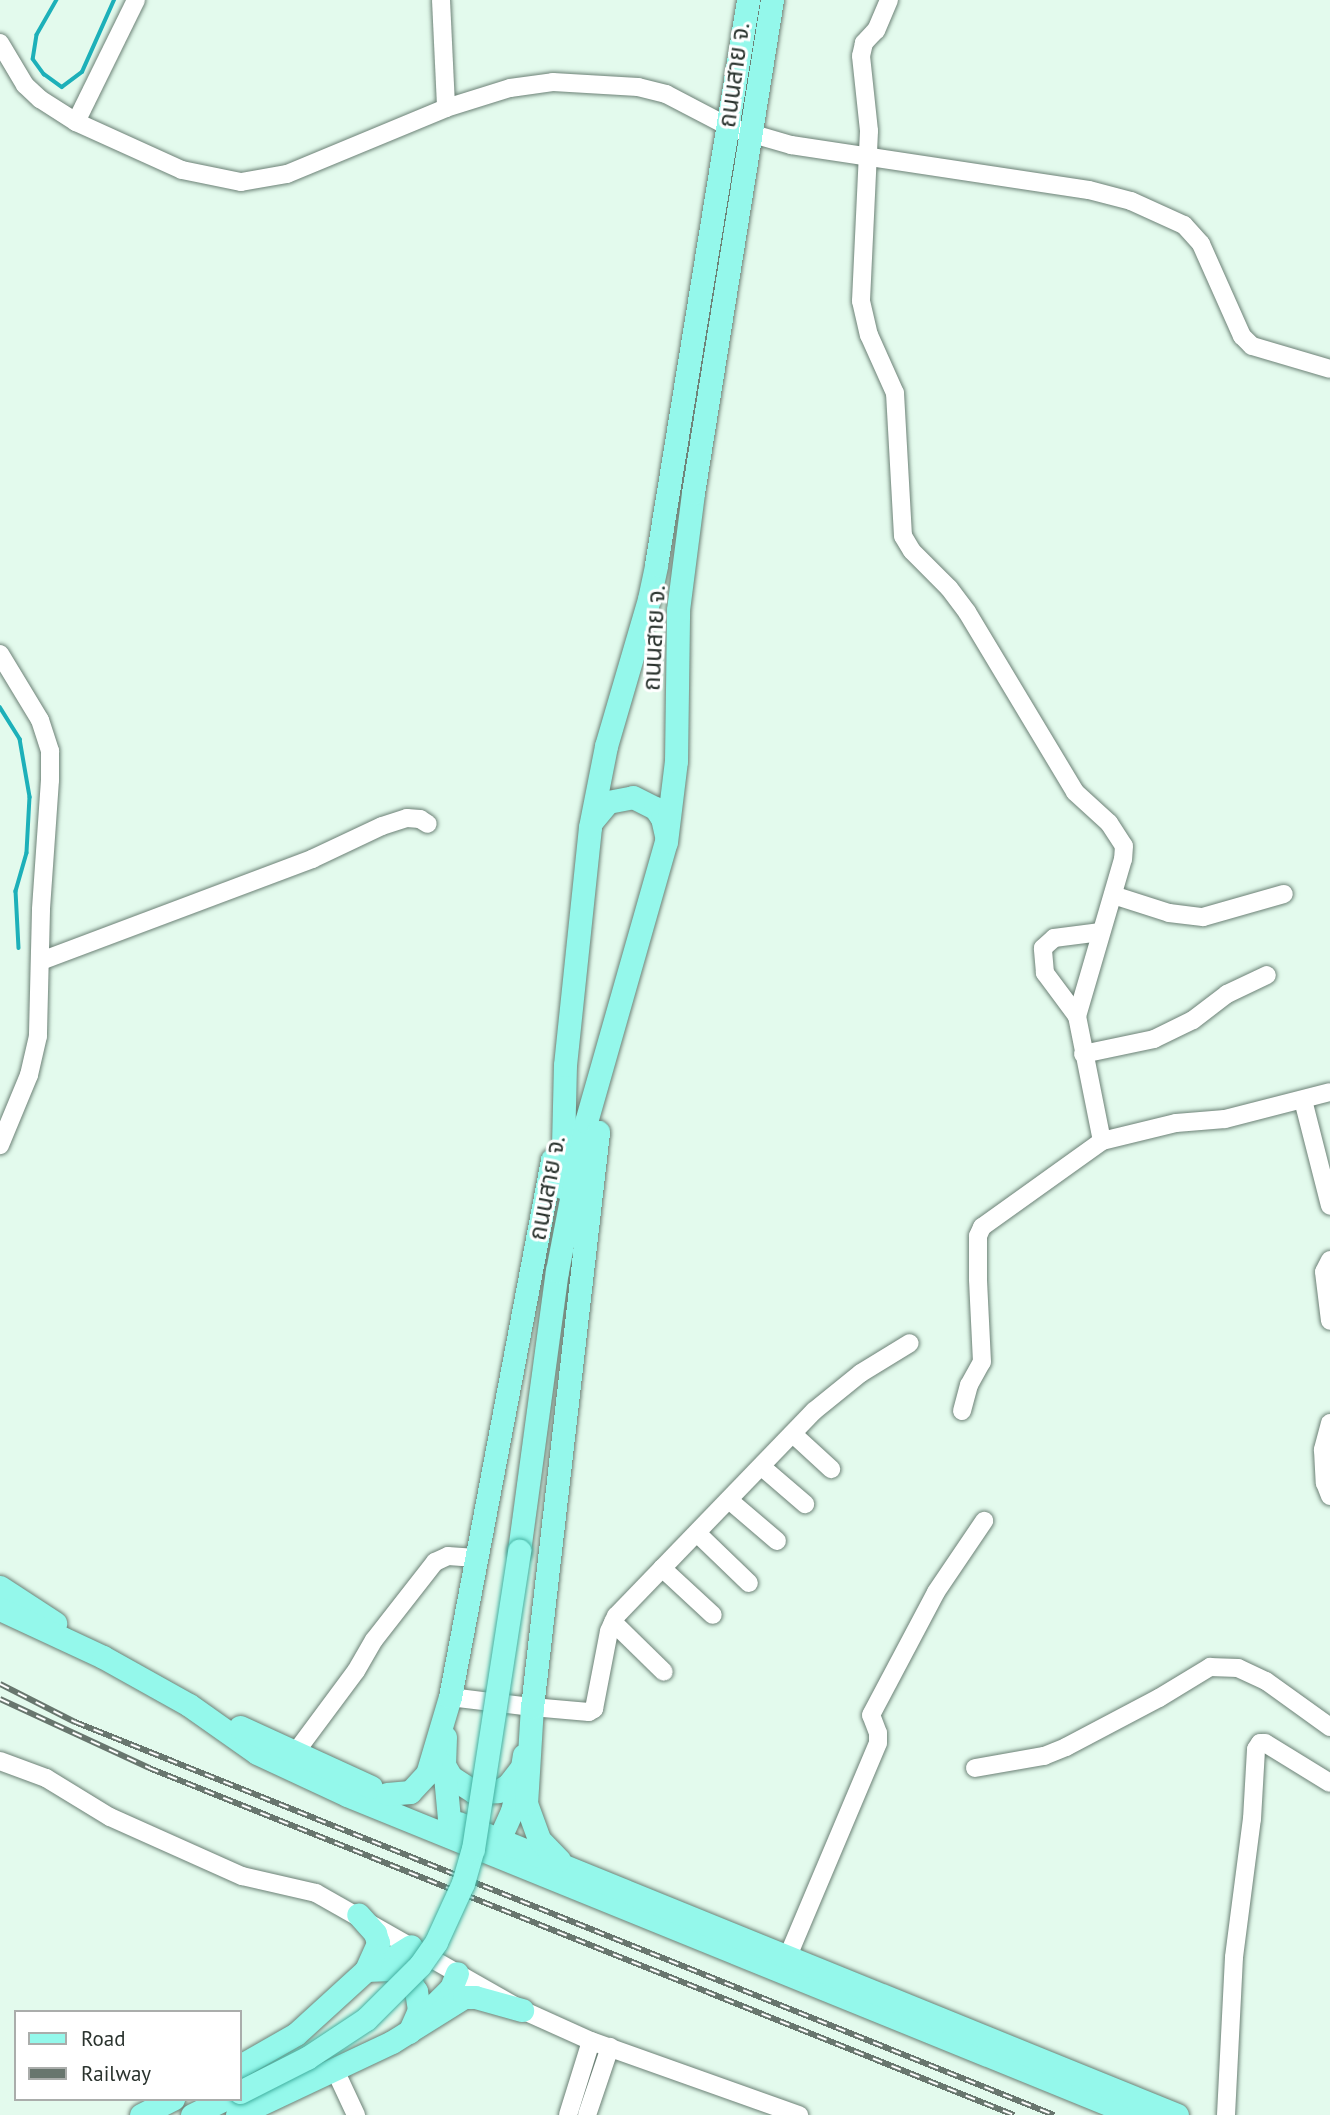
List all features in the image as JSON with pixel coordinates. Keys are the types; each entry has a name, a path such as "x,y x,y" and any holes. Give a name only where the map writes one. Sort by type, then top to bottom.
{"main road":[{"name":"ถนนสาย จ.","path":"557,1271 563,1172 565,1065 590,827 607,746 649,598 748,0"},
{"name":"ถนนสาย จ.","path":"242,2091 307,2058 366,2020 420,1965 441,1933 463,1884 473,1849 519,1551 557,1271 586,1122 666,842 676,761 678,610 693,493 772,0"},
{"path":"590,827 599,810 608,802 633,797 655,808 662,818 666,842"},
{"path":"387,1794 410,1793 427,1774 450,1696 548,1181 565,1065"},
{"path":"496,1847 512,1811 532,1707 595,1170 604,1066"},
{"path":"0,1587 103,1657"},
{"path":"0,1609 103,1657 189,1705 387,1794 447,1826 964,2037 1177,2115"},
{"path":"447,1826 444,1765 450,1696"},
{"path":"189,1705 243,1744 268,1758 347,1795 447,1826"},
{"path":"532,1707 526,1804 539,1839 565,1866"},
{"path":"444,1765 461,1787 486,1793 508,1785 522,1767"},
{"path":"496,1847 565,1866 788,1956 1135,2115"},
{"path":"358,1914 374,1933 378,1943 371,1969"},
{"path":"242,2065 296,2034 371,1969 411,1946"},
{"path":"371,1969 392,1969 409,1980 416,1991 413,2025"},
{"path":"413,2025 446,1995 457,1973"},
{"path":"237,2115 335,2070 464,1997 475,1997 522,2010"},
{"path":"141,2115 169,2101"},
{"path":"192,2115 221,2101"}],"street":[{"path":"76,122 136,0"},
{"path":"440,0 446,108"},
{"path":"888,0 876,30 864,43 862,56 869,131 861,301 869,335 895,393 903,536 912,551 949,588 967,612 1075,792 1122,839 1124,859 1077,1016 1102,1142"},
{"path":"0,43 25,85 40,99 76,122 182,170 252,182 287,174 446,108 510,88 553,82 638,87 666,94 729,127 791,145 1089,190 1141,205 1184,225 1195,234 1242,336 1252,345 1330,369"},
{"path":"0,654 40,720 50,751 38,1036 29,1075 0,1145"},
{"path":"41,961 312,859 407,818 420,819 428,824"},
{"path":"1112,895 1169,913 1203,917 1284,894"},
{"path":"1077,1016 1045,973 1043,948 1046,942 1055,938 1101,932"},
{"path":"1083,1054 1154,1039 1193,1020 1227,994 1267,975"},
{"path":"962,1411 969,1385 982,1362 978,1279 978,1236 982,1227 1102,1142 1176,1123 1225,1119 1330,1092"},
{"path":"1303,1100 1330,1206"},
{"path":"1330,1260 1324,1272 1330,1321"},
{"path":"450,1696 532,1707 589,1712 594,1709 608,1631 613,1622 814,1411 861,1373 910,1343"},
{"path":"1330,1423 1324,1450 1325,1483 1330,1496"},
{"path":"793,1434 831,1469"},
{"path":"762,1467 805,1504"},
{"path":"729,1500 777,1541"},
{"path":"788,1956 878,1743 878,1733 871,1715 936,1592 984,1521"},
{"path":"697,1533 748,1583"},
{"path":"295,1753 355,1671 374,1640 435,1562 448,1556 477,1558"},
{"path":"662,1568 713,1615"},
{"path":"613,1622 664,1672"},
{"path":"975,1768 1044,1756 1066,1747 1159,1698 1210,1667 1238,1668 1266,1681 1330,1727"},
{"path":"1226,2115 1234,1957 1252,1819 1256,1749 1260,1743 1265,1743 1330,1783"},
{"path":"0,1761 46,1778 110,1817 242,1876 316,1894 358,1914 522,2010 591,2041 799,2115"},
{"path":"568,2115 591,2041"},
{"path":"587,2115 610,2047"},
{"path":"335,2070 356,2115"}],"waterway":[{"path":"57,0 37,35 33,59 44,74 62,87 82,72 114,0"},
{"path":"0,707 20,739 30,797 27,853 16,891 19,948"}],"railway":[{"path":"0,1684 75,1722 1054,2115"},
{"path":"0,1699 149,1768 1014,2115"}]}
